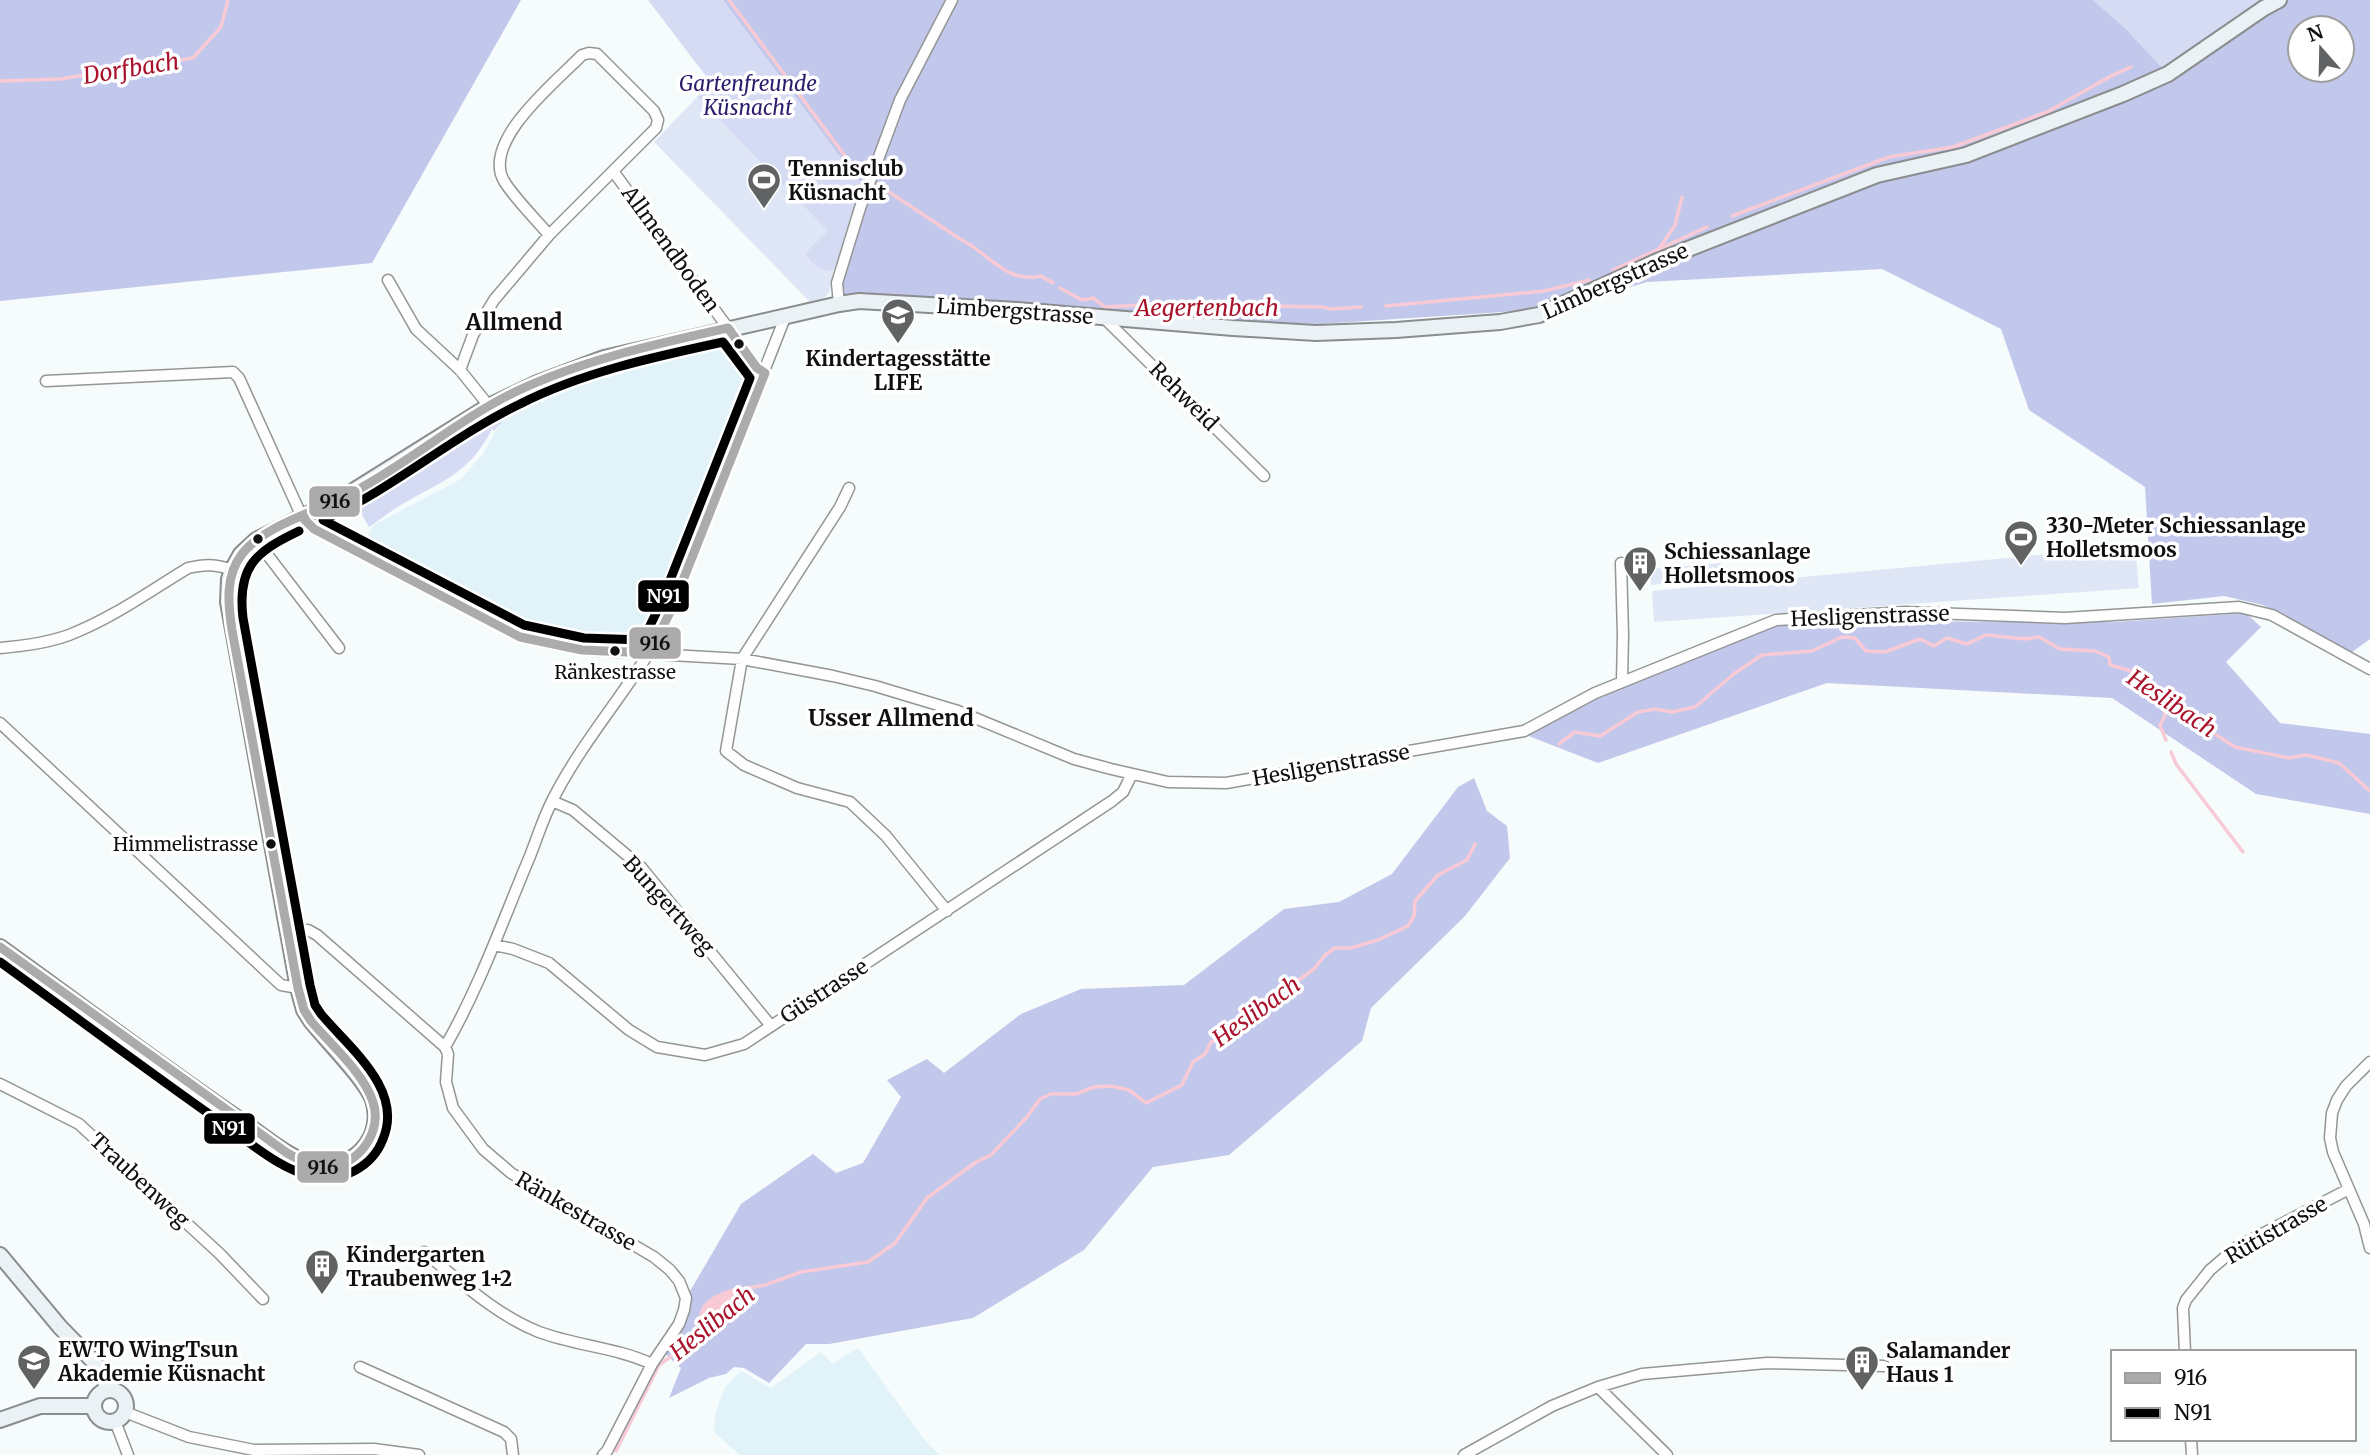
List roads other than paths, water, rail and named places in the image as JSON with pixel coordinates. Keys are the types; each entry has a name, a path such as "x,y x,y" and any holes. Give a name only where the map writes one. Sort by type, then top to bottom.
{"street":[{"path":"839,304 837,283 883,143 900,100 952,0"},
{"name":"Limbergstrasse","path":"256,540 350,493 489,406 576,367 644,348 816,308 859,301 1316,332 1396,330 1500,322 1539,315 1655,262 1877,175 1965,155 2123,94 2168,74 2279,0"},
{"name":"Allmendboden","path":"460,370 473,335 494,300 549,235 656,128 658,120 654,111 597,54 582,55 519,119 500,152 499,165 503,180 549,235"},
{"name":"Allmendboden","path":"613,171 728,328"},
{"path":"388,280 416,329 460,370 489,406"},
{"path":"288,932 302,929 317,935 444,1047 464,1013 494,945 552,801 600,721 660,635 786,315"},
{"name":"Rehweid","path":"1103,317 1264,476"},
{"path":"46,381 233,372 239,378 302,517"},
{"path":"849,488 840,507 742,659 726,751 744,765 797,788 850,802 886,835 947,911"},
{"name":"Hesligenstrasse","path":"302,517 314,530 520,637 582,649 742,659 875,686 958,711 1074,759 1168,782 1226,783 1524,731 1595,692 1776,620 1905,612 2065,618 2239,607 2272,615 2370,668"},
{"path":"0,947 173,1074 294,1156 318,1166 333,1166 354,1157 370,1140 374,1129 373,1102 362,1082 304,1010 232,630 228,602 229,579 241,554 256,540 339,648"},
{"path":"1621,563 1622,681"},
{"path":"0,648 33,645 69,635 97,622 188,568 216,564 232,570"},
{"path":"0,723 281,985 298,988"},
{"name":"Güstrasse","path":"494,945 513,949 549,963 629,1030 657,1047 705,1055 744,1044 947,911 1112,801 1123,792 1132,774"},
{"name":"Bungertweg","path":"552,801 573,810 641,867 771,1026"},
{"name":"Ränkestrasse","path":"444,1047 448,1054 446,1082 449,1096 463,1124 483,1149 519,1178 654,1257 679,1281 686,1298 679,1324 652,1364 603,1455"},
{"path":"2370,1062 2346,1086 2337,1100 2330,1124 2333,1152 2364,1224 2370,1248"},
{"name":"Traubenweg","path":"0,1084 79,1124 220,1254 263,1299"},
{"name":"Rütistrasse","path":"2185,1350 2183,1308 2186,1300 2210,1270 2237,1247 2349,1189"},
{"path":"425,1252 486,1302 536,1331 622,1352 652,1364"},
{"path":"0,1255 94,1362 104,1377 107,1390"},
{"path":"1464,1455 1552,1406 1598,1387 1642,1374 1767,1363 1884,1366"},
{"path":"360,1367 505,1432 510,1439 513,1455"},
{"path":"1598,1387 1667,1455"},
{"path":"107,1390 113,1390 122,1396 126,1406 120,1416 109,1422 98,1417 94,1406 98,1396 107,1390"},
{"path":"0,1420 40,1406 94,1406"},
{"path":"120,1416 189,1437 253,1452 374,1449 419,1455"},
{"path":"120,1416 128,1455"}],"water":[{"path":"733,1288 743,1291 736,1309 712,1332 701,1331 700,1314 705,1303"}],"waterway":[{"name":"Dorfbach","path":"0,81 60,79 193,58 221,27 228,0"},
{"name":"Aegertenbach","path":"729,0 854,168 864,175"},
{"path":"1732,216 1889,157 1953,147 2047,112 2131,67"},
{"name":"Aegertenbach","path":"877,184 1007,271 1028,277 1041,276 1053,283"},
{"path":"1659,249 1675,225 1682,197"},
{"path":"1613,270 1707,227"},
{"name":"Aegertenbach","path":"1386,306 1544,291 1589,280"},
{"name":"Aegertenbach","path":"1060,288 1082,300 1093,298 1105,307 1160,304 1331,309 1361,307"},
{"name":"Heslibach","path":"1559,744 1575,732 1600,736 1638,712 1655,709 1672,712 1695,707 1735,673 1762,655 1812,651 1842,637 1855,638 1866,651 1885,652 1920,639 1934,646 1947,638 1967,644 1986,635 2025,639 2039,637 2060,649 2095,651 2109,657 2110,665 2131,671 2153,694 2185,709 2201,725 2235,747 2289,758 2307,755 2339,763 2370,791"},
{"path":"2162,699 2165,716 2160,725 2166,740"},
{"path":"2171,752 2176,764 2243,852"},
{"name":"Heslibach","path":"739,1299 743,1298 748,1288 801,1272 868,1262 895,1243 927,1198 976,1162 991,1155 1040,1099 1051,1094 1076,1094 1094,1087 1111,1086 1129,1090 1146,1103 1182,1085 1193,1062 1205,1054 1211,1042 1229,1036 1239,1023 1314,969 1325,955 1335,948 1351,948 1378,940 1408,926 1414,916 1415,901 1438,875 1467,860 1475,844"},
{"name":"Heslibach","path":"616,1451 659,1365 686,1346 703,1329"}],"place":[{"name":"Tennisclub Küsnacht","path":"764,210"},
{"name":"Kindertagesstätte LIFE","path":"898,345"},
{"name":"330-Meter Schiessanlage Holletsmoos","path":"2021,567"},
{"name":"Schiessanlage Holletsmoos","path":"1640,593"},
{"name":"Ränkestrasse","path":"615,651"},
{"name":"Himmelistrasse","path":"271,844"},
{"name":"Kindergarten Traubenweg 1+2","path":"322,1296"},
{"name":"EWTO WingTsun Akademie Küsnacht","path":"34,1391"},
{"name":"Salamander Haus 1","path":"1862,1392"}],"district":[{"name":"Allmend","path":"514,321"},
{"name":"Usser Allmend","path":"891,717"}],"park label":[{"name":"Gartenfreunde Küsnacht","path":"748,95"}]}
